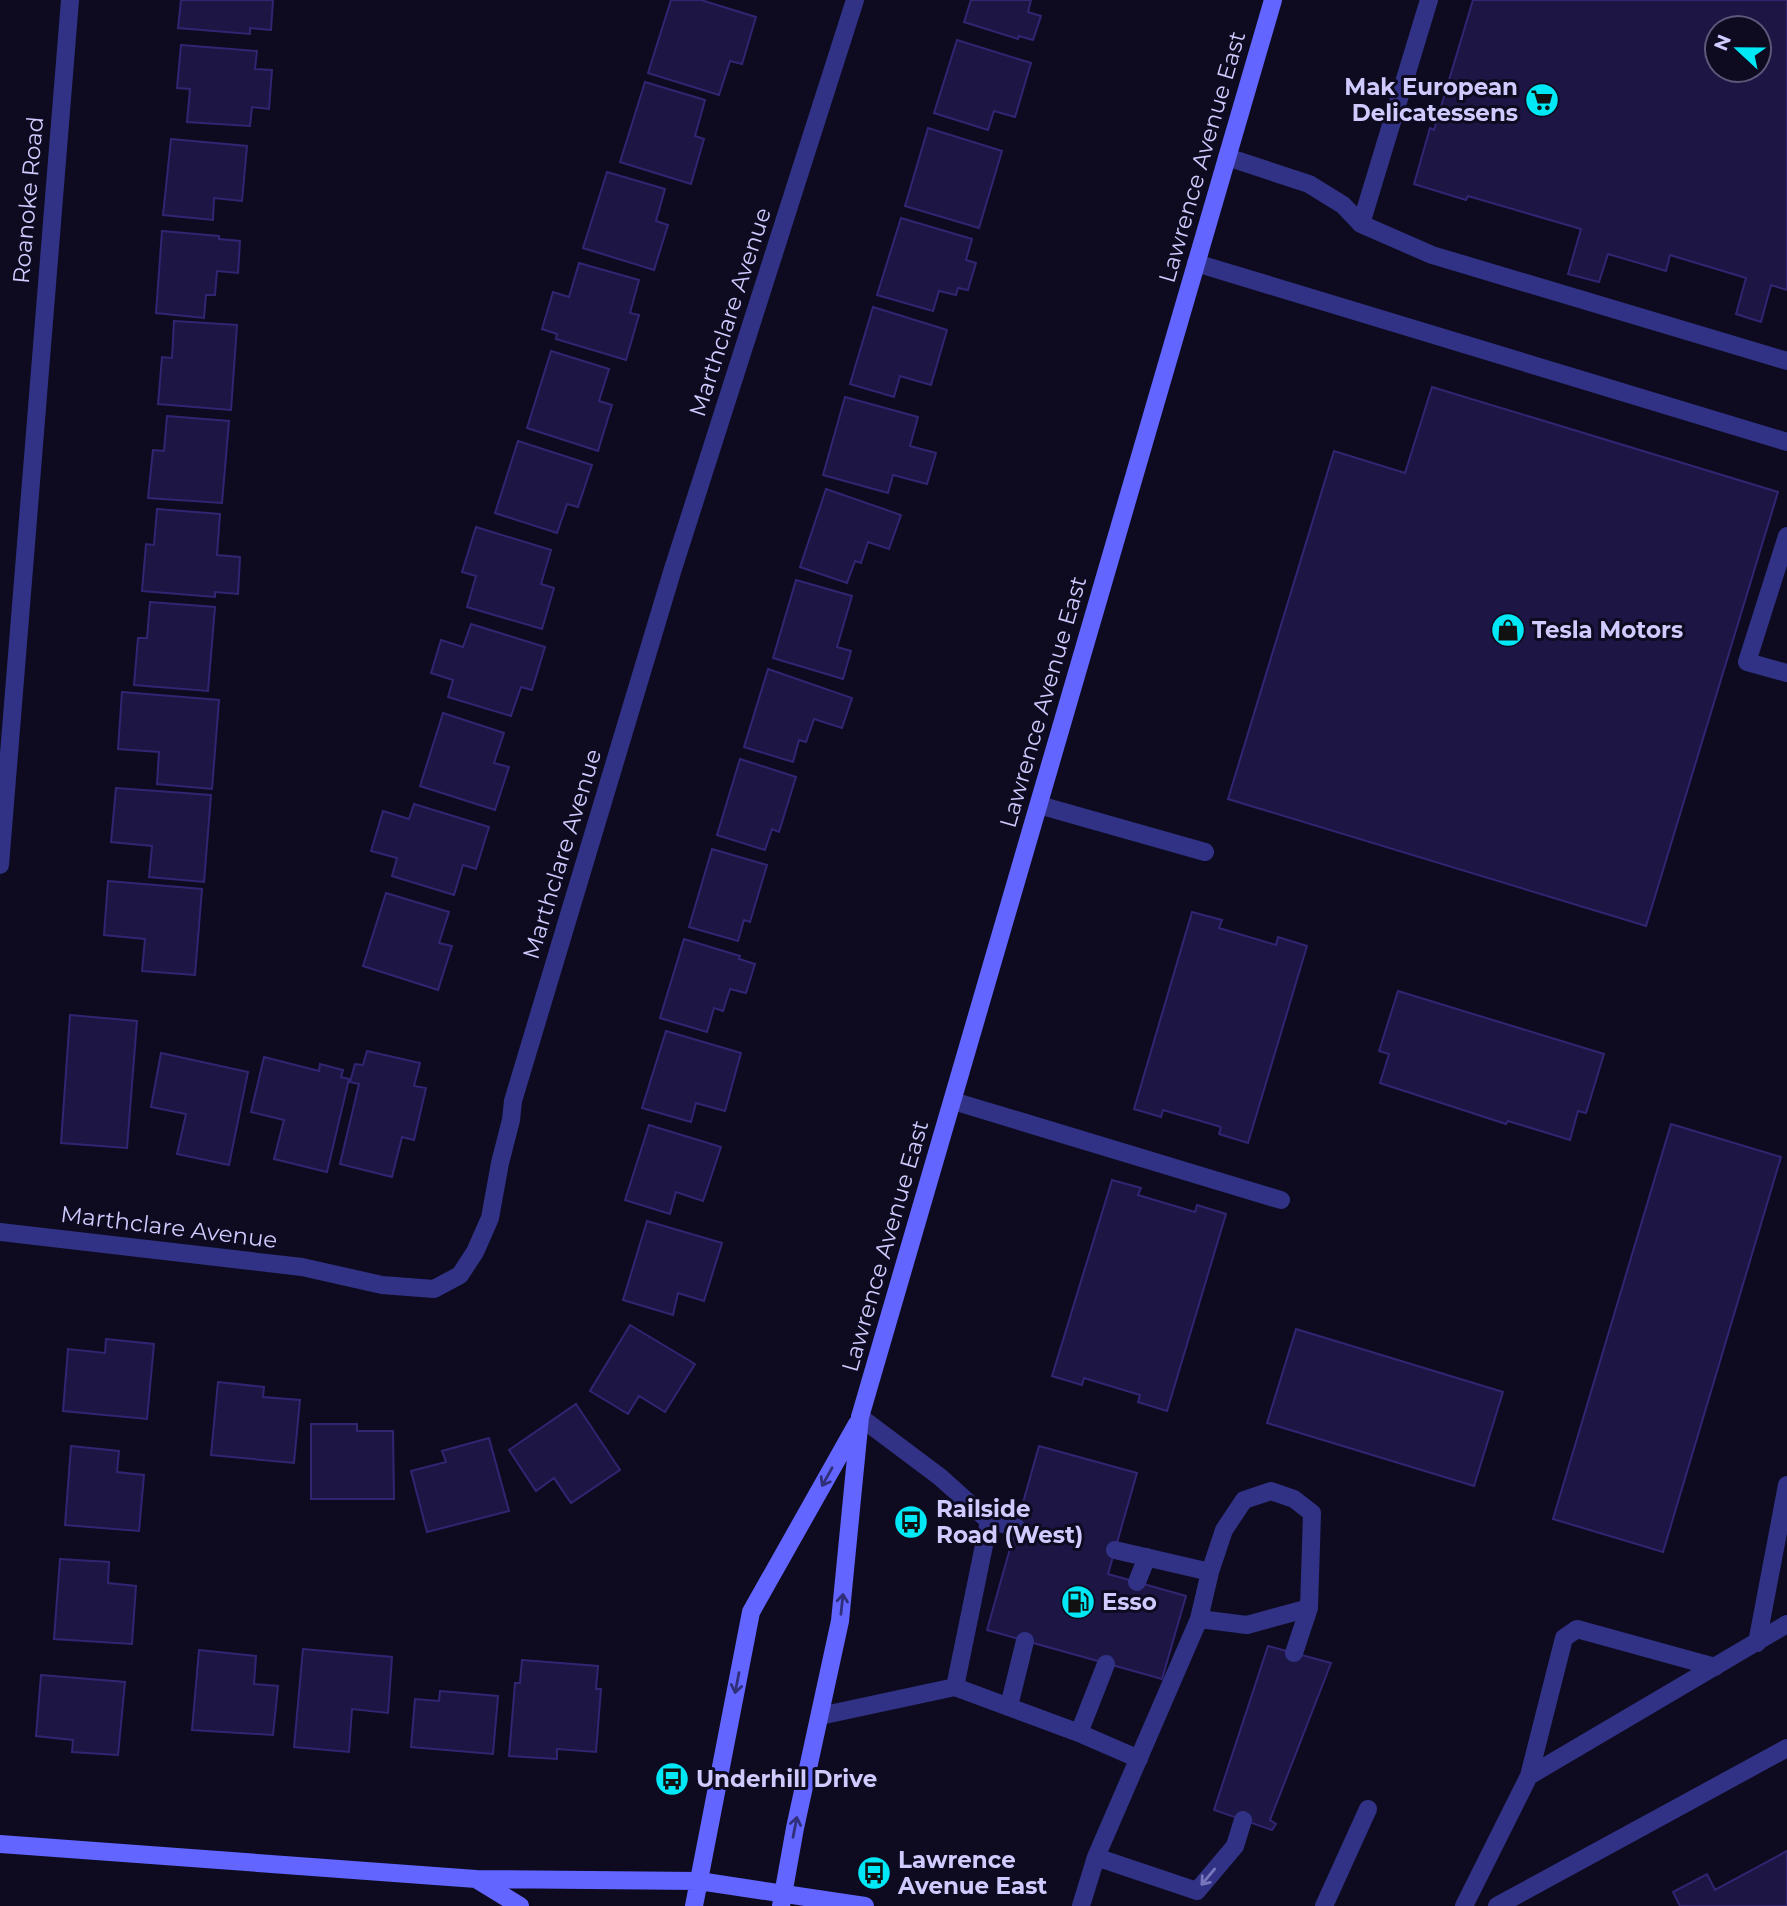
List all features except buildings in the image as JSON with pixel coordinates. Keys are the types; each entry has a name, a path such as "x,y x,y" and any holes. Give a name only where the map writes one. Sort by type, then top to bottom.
{"main road":[{"name":"Lawrence Avenue East","path":"783,1900 795,1828 840,1621 860,1418 1273,0"},
{"name":"Lawrence Avenue East","path":"694,1906 751,1612 860,1418"},
{"path":"0,1844 477,1879 699,1881 783,1900 864,1906"},
{"path":"477,1879 520,1906"}],"street":[{"name":"Roanoke Road","path":"0,865 70,0"},
{"name":"Marthclare Avenue","path":"0,1232 302,1267 382,1285 434,1289 460,1275 475,1252 490,1219 513,1101 672,572 855,0"},
{"path":"1361,224 1429,0"},
{"path":"1227,157 1309,184 1343,205 1361,224 1432,255 1787,361"},
{"path":"1196,264 1290,290 1787,442"},
{"path":"1787,536 1747,662 1787,673"},
{"path":"1039,805 1205,852"},
{"path":"953,1101 1281,1200"},
{"path":"860,1418 940,1477 989,1521 1016,1527"},
{"path":"1758,1643 1787,1485"},
{"path":"1081,1906 1096,1857 1199,1619 1210,1572 1224,1530 1244,1500 1271,1491 1294,1499 1312,1513 1309,1608 1294,1653"},
{"path":"955,1687 989,1521"},
{"path":"1115,1550 1210,1572"},
{"path":"1137,1582 1147,1557"},
{"path":"1199,1619 1247,1625 1309,1608"},
{"path":"1529,1776 1787,1624"},
{"path":"1464,1906 1529,1776 1564,1638 1577,1629 1715,1667"},
{"path":"1009,1706 1025,1640"},
{"path":"1079,1733 1106,1664"},
{"path":"820,1716 955,1687 1079,1733 1139,1759"},
{"path":"1497,1906 1787,1748"},
{"path":"1324,1906 1368,1810"},
{"path":"1096,1857 1197,1891 1235,1846 1243,1820"}],"place":[{"name":"Mak European Delicatessens","path":"1542,100"},
{"name":"Tesla Motors","path":"1508,630"},
{"name":"Railside Road (West)","path":"911,1522"},
{"name":"Esso","path":"1078,1602"},
{"name":"Underhill Drive","path":"672,1779"},
{"name":"Lawrence Avenue East","path":"874,1873"}]}
